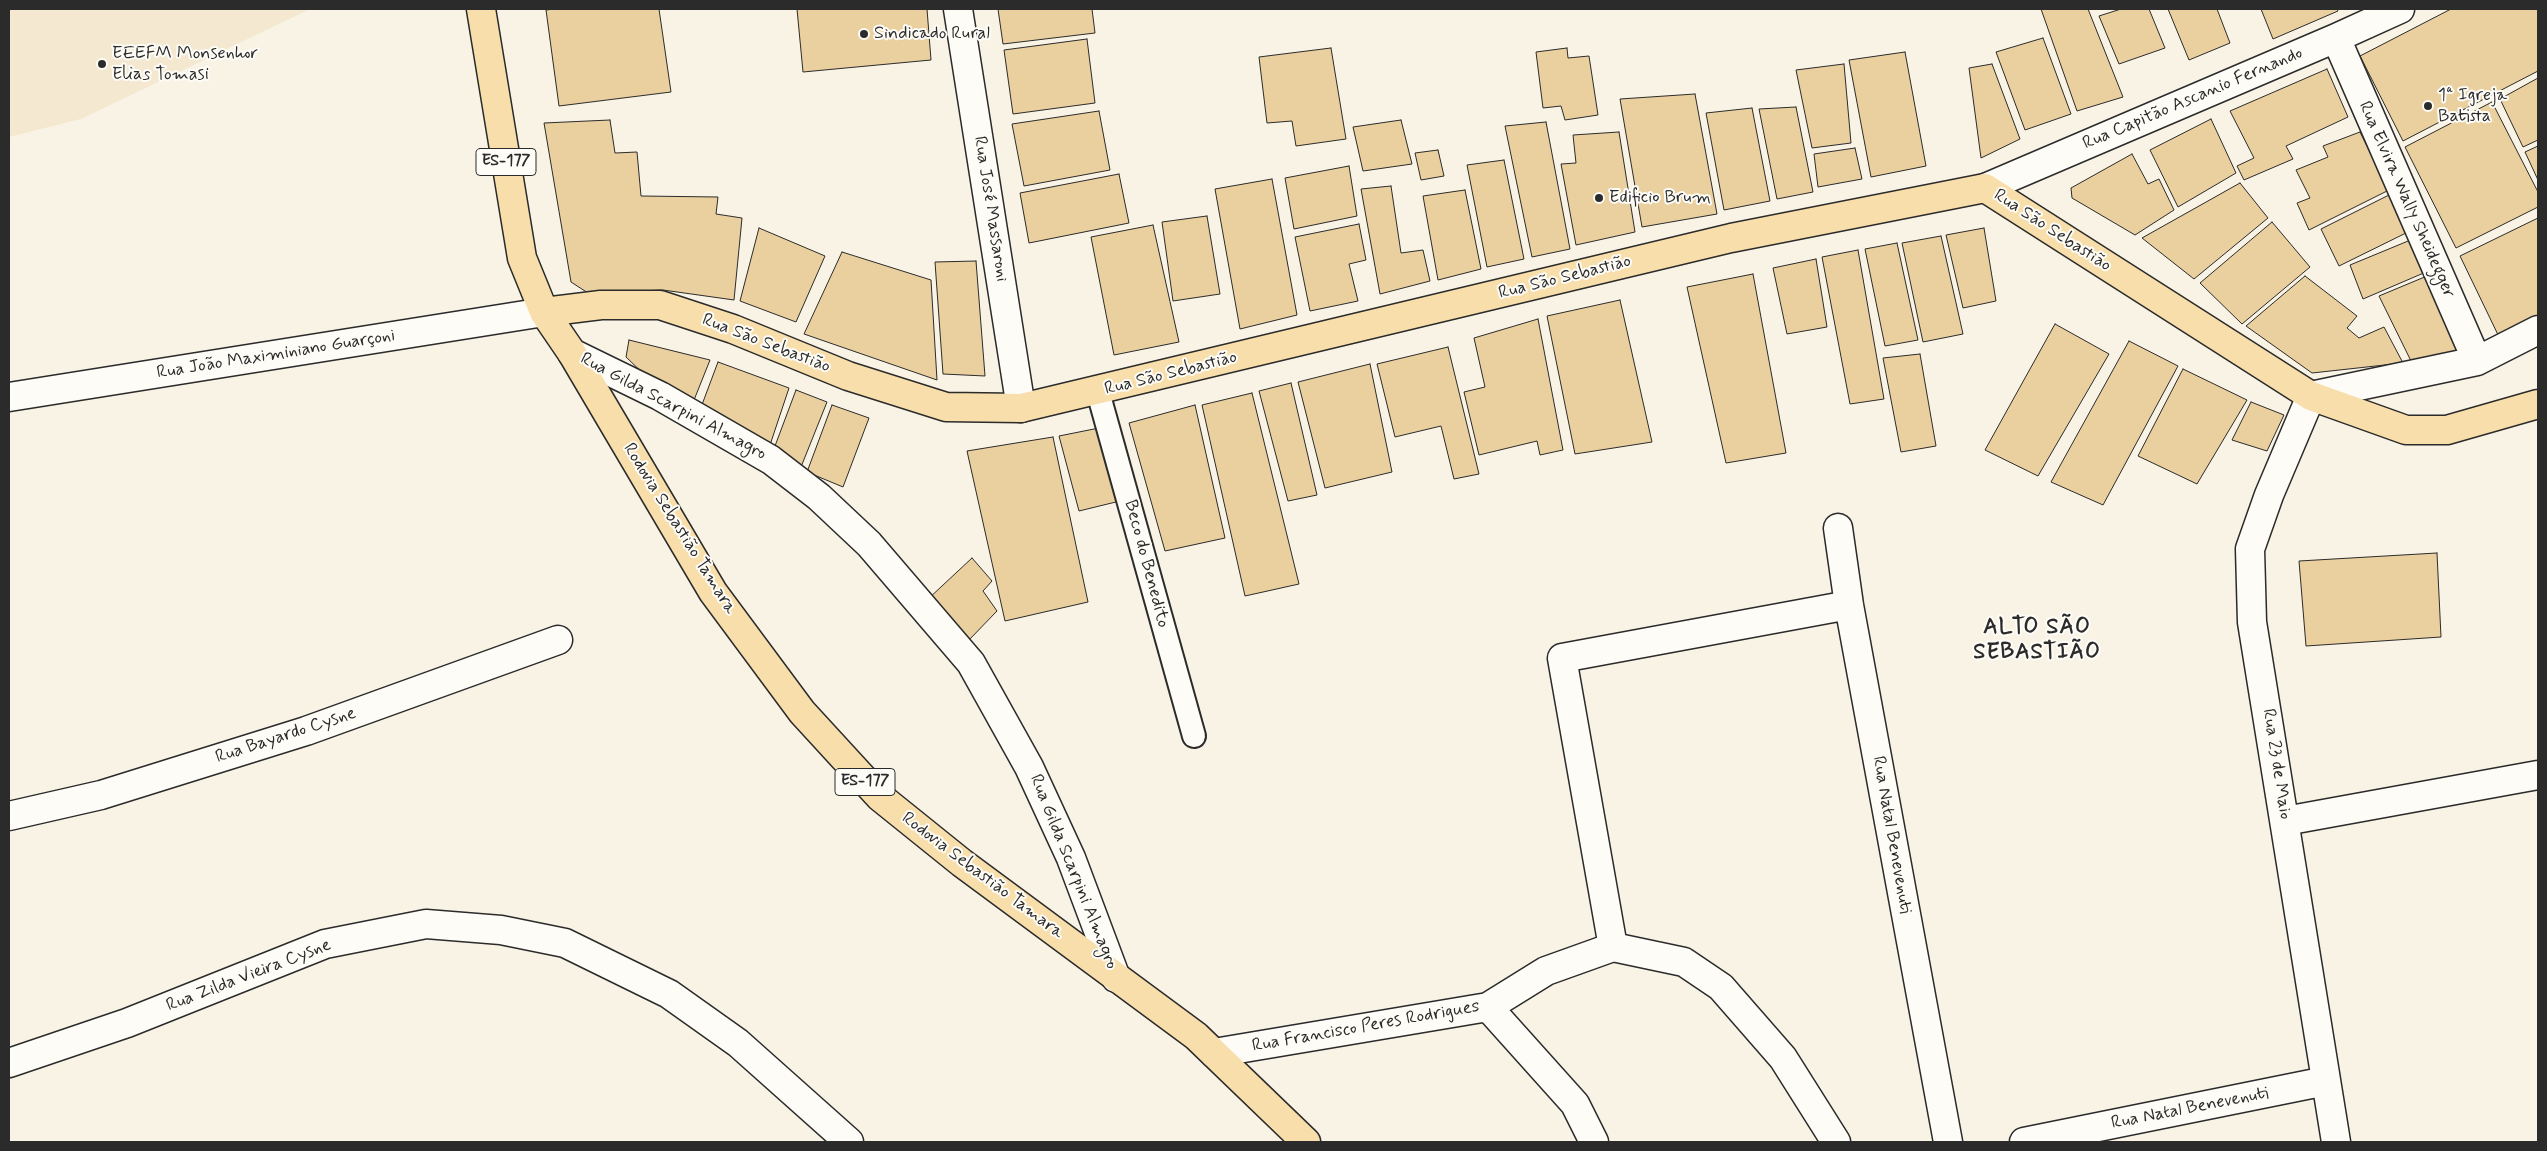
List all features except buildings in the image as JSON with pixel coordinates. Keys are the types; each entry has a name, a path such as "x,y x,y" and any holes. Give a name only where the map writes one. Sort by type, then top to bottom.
{"main road":[{"name":"ES-177","path":"481,9 522,258 544,312"},
{"name":"Rua São Sebastião","path":"544,312 601,305 660,305 733,329 848,376 946,408 1021,408 1098,392 1731,238 1985,188 2311,396 2406,430 2447,430 2538,404"},
{"name":"Rodovia Sebastião Tamara","path":"544,312 572,353 713,592 802,712 880,798 962,863 1196,1036 1306,1142"}],"street":[{"name":"Rua José Massaroni","path":"958,9 1021,408"},
{"name":"Rua Capitão Ascanio Fernando","path":"1985,188 2400,9"},
{"name":"Rua Elvira Wally Sheidegger","path":"2336,38 2477,361"},
{"name":"Rua João Maximiniano Guarçoni","path":"9,397 544,312"},
{"path":"2311,396 2477,361 2538,330"},
{"name":"Rua Gilda Scarpini Almagro","path":"572,353 660,396 771,460 819,497 869,544 971,663 1033,776 1071,858 1116,978"},
{"name":"Rua 23 de Maio","path":"2311,396 2269,495 2250,549 2252,622 2286,821 2336,1142"},
{"name":"Rua Natal Benevenuti","path":"1838,528 1849,605 1948,1142"},
{"path":"1836,1142 1783,1058 1721,987 1684,962 1613,947 1562,658 1849,605"},
{"name":"Rua Bayardo Cysne","path":"9,816 101,795 306,731 558,640"},
{"path":"2286,821 2538,775"},
{"name":"Rua Zilda Vieira Cysne","path":"9,1063 127,1023 325,944 426,924 501,930 566,943 669,994 738,1043 849,1142"},
{"name":"Rua Francisco Peres Rodrigues","path":"1214,1053 1488,1007 1546,971 1613,947"},
{"path":"1488,1007 1575,1104 1594,1142"},
{"name":"Rua Natal Benevenuti","path":"2024,1142 2326,1081"}],"lane":[{"name":"Beco do Benedito","path":"1098,392 1194,736"}],"shaded area":[{"name":"EEEFM Monsenhor Elias Tomasi","path":"9,9 310,9 81,119 9,137"}],"place":[{"name":"Sindicado Rural","path":"864,34"},
{"name":"EEEFM Monsenhor Elias Tomasi","path":"102,64"},
{"name":"1ª Igreja Batista","path":"2428,106"},
{"name":"Edificio Brum","path":"1599,198"}],"district":[{"name":"ALTO SÃO SEBASTIÃO","path":"2037,640"}]}
